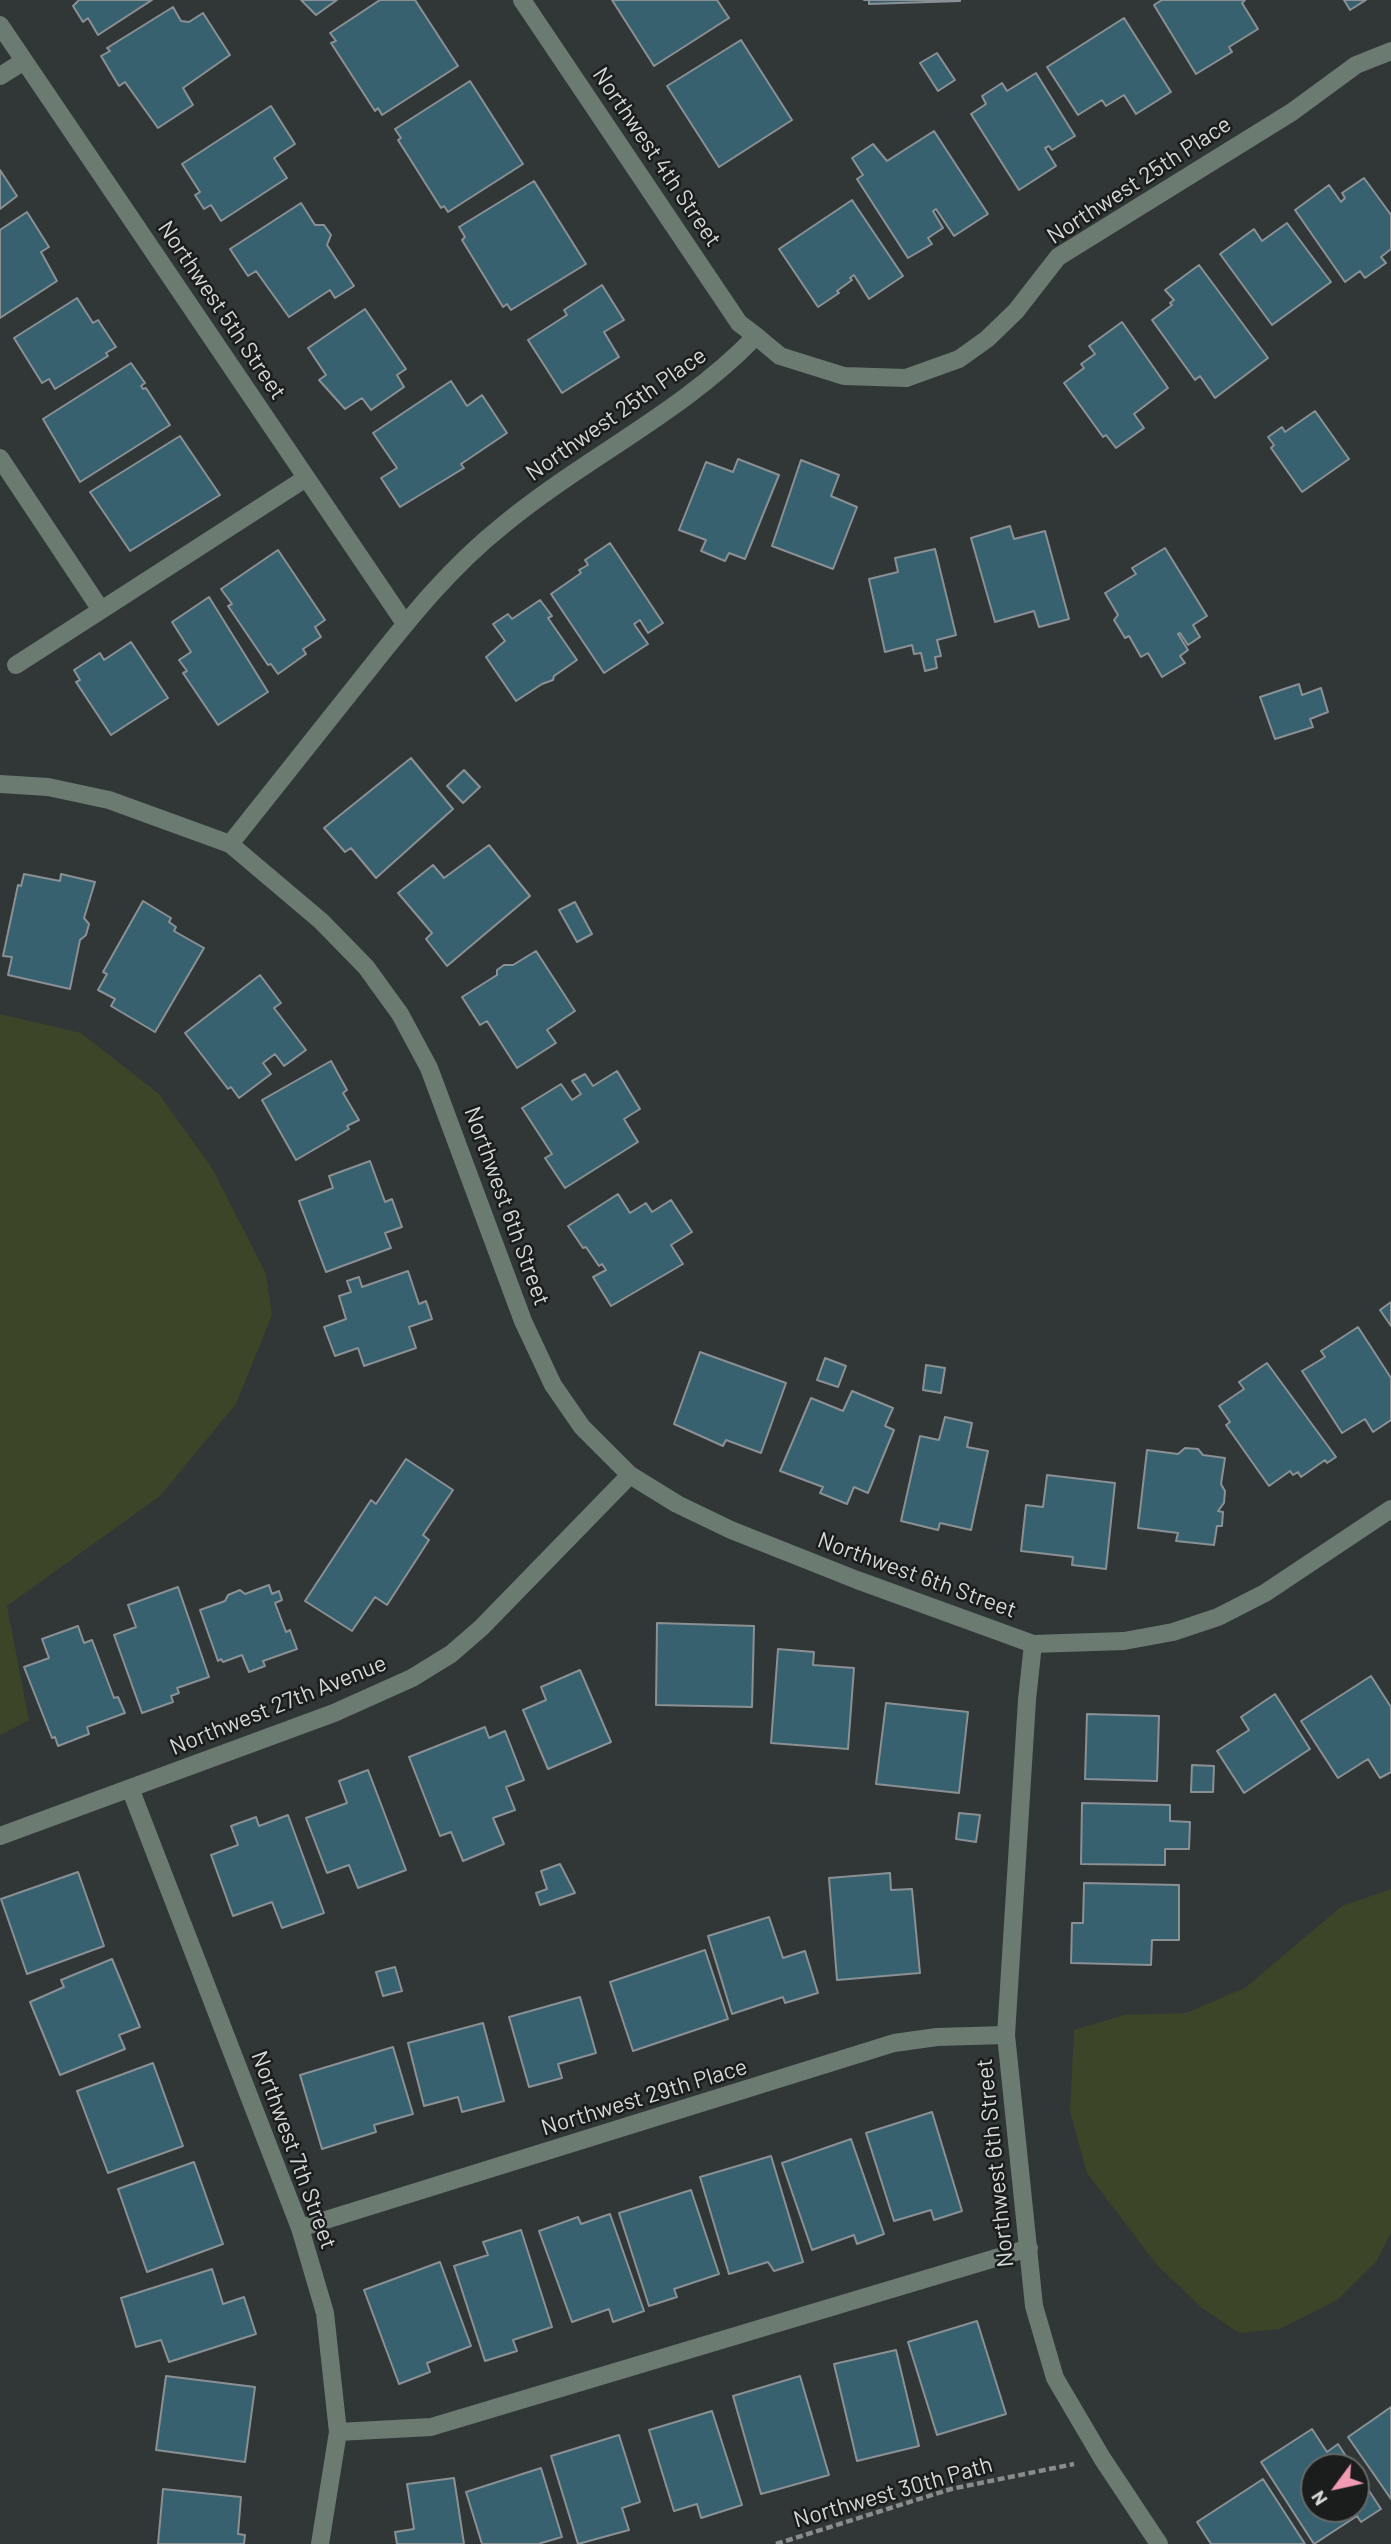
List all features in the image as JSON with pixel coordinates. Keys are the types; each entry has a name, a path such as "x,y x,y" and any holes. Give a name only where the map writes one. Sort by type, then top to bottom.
{"street":[{"name":"Northwest 4th Street","path":"522,0 739,323 756,336"},
{"name":"Northwest 5th Street","path":"0,25 404,622"},
{"name":"Northwest 25th Place","path":"230,844 404,622 454,568 503,525 694,394 724,369 756,336 780,355 844,376 906,378 959,359 987,339 1016,311 1058,257 1292,112 1356,65 1391,51"},
{"path":"0,76 24,61"},
{"path":"0,458 101,610"},
{"path":"16,665 306,478"},
{"path":"0,784 48,787 109,800 230,844"},
{"name":"Northwest 6th Street","path":"230,844 321,921 366,967 400,1014 429,1068 523,1321 553,1385 582,1427 630,1475 677,1504 731,1530 951,1617 1033,1644 1027,1700 1006,2035 1034,2306 1042,2342 1055,2378 1102,2459 1159,2544"},
{"name":"Northwest 27th Avenue","path":"0,1836 377,1695 451,1654 481,1628 630,1475"},
{"path":"1033,1644 1124,1641 1172,1632 1218,1617 1265,1593 1391,1509"},
{"name":"Northwest 7th Street","path":"130,1788 300,2228 325,2313 338,2432 320,2544"},
{"name":"Northwest 29th Place","path":"300,2228 894,2043 937,2037 1006,2035"},
{"path":"338,2432 431,2427 1029,2248"}],"path":[{"name":"Northwest 30th Path","path":"776,2544 951,2489 1102,2459"}],"green space":[{"path":"0,1014 81,1033 159,1094 212,1168 266,1274 272,1315 236,1404 160,1496 7,1606 29,1720 0,1735"},
{"path":"1391,1889 1391,2232 1376,2262 1337,2300 1280,2329 1239,2333 1202,2308 1157,2265 1087,2173 1070,2112 1074,2030 1124,2015 1186,2013 1245,1988 1342,1906"}],"building":[{"path":"79,0 152,0 98,35 88,18 83,22 73,6"},
{"path":"301,0 337,0 316,15"},
{"path":"380,0 415,0 458,66 382,115 378,108 375,111 331,43 336,41 330,33"},
{"path":"612,0 717,0 729,18 654,66"},
{"path":"869,0 960,0 960,1 869,4"},
{"path":"1162,0 1245,0 1242,3 1258,29 1229,47 1232,52 1196,74 1154,5"},
{"path":"1344,0 1366,0 1350,10"},
{"path":"173,7 181,21 189,22 203,13 230,55 183,88 193,105 158,128 125,82 119,86 101,56 110,51 107,48"},
{"path":"1124,18 1171,92 1136,114 1124,95 1106,106 1102,100 1078,115 1047,67"},
{"path":"741,40 792,120 719,167 667,86"},
{"path":"937,53 955,80 938,91 920,63"},
{"path":"1036,73 1075,136 1052,150 1049,146 1045,148 1056,166 1019,190 971,114 986,104 982,96 1002,83 1007,91"},
{"path":"470,81 523,164 448,212 444,206 441,208 398,140 401,138 395,129"},
{"path":"271,106 295,144 274,158 287,178 221,221 211,205 204,209 195,195 200,192 182,164"},
{"path":"934,131 988,214 954,236 936,209 933,211 943,228 928,238 932,244 908,258 857,179 863,175 852,158 873,144 887,161"},
{"path":"0,170 17,196 0,209"},
{"path":"1364,178 1391,215 1391,249 1381,257 1386,263 1365,278 1360,271 1345,282 1295,210 1329,185 1341,202 1345,198 1342,193"},
{"path":"534,181 586,264 511,310 507,304 503,307 462,240 465,237 459,227"},
{"path":"852,200 903,276 869,299 854,275 850,278 852,280 837,291 839,293 818,307 779,249"},
{"path":"301,203 315,225 324,225 331,235 327,245 354,286 335,298 330,290 289,317 256,271 248,276 230,249"},
{"path":"27,212 49,247 41,252 57,281 0,318 0,230"},
{"path":"1287,223 1331,282 1272,325 1220,254 1254,229 1262,241"},
{"path":"1199,265 1268,358 1215,398 1200,376 1195,380 1152,320 1172,305 1170,303 1174,300 1165,290"},
{"path":"602,285 624,320 604,332 619,357 562,393 528,340 567,315 564,310"},
{"path":"77,298 93,323 98,320 116,347 106,353 108,356 55,389 49,379 42,383 14,338"},
{"path":"365,309 406,369 397,375 404,387 371,410 362,398 345,409 319,380 326,375 308,348"},
{"path":"1122,322 1168,388 1134,414 1144,428 1116,448 1106,435 1103,437 1064,383 1084,368 1081,364 1095,354 1089,346"},
{"path":"131,363 145,383 141,386 146,388 170,425 80,482 43,419"},
{"path":"451,381 467,406 482,395 507,433 461,464 464,468 400,507 381,478 397,468 373,433"},
{"path":"1315,411 1349,459 1302,492 1271,448 1274,445 1268,437 1282,427 1285,432"},
{"path":"180,436 220,495 130,551 90,492"},
{"path":"738,459 779,475 745,559 729,553 725,561 701,551 706,540 679,530 706,462 733,472"},
{"path":"801,460 839,475 831,496 857,507 833,569 772,546"},
{"path":"1010,526 1014,539 1045,531 1069,619 1039,627 1034,611 995,622 971,538"},
{"path":"610,543 663,623 648,633 640,620 634,624 648,644 604,673 551,594 581,573 579,570 588,565 585,560"},
{"path":"1165,548 1207,616 1193,625 1200,637 1188,645 1180,633 1178,634 1188,650 1180,656 1185,663 1162,677 1148,653 1141,657 1129,636 1125,638 1114,620 1118,615 1105,593 1136,574 1132,568"},
{"path":"935,549 956,635 937,640 941,656 935,657 937,668 925,671 921,653 914,654 912,645 885,652 869,579 898,572 895,558"},
{"path":"278,550 325,620 315,627 321,637 303,649 306,654 278,674 271,664 268,665 228,606 232,604 221,589"},
{"path":"209,597 268,692 218,725 183,673 187,671 179,660 191,652 172,622"},
{"path":"540,600 552,616 548,618 577,660 554,676 553,680 516,701 486,657 505,641 493,624 508,614 512,619"},
{"path":"131,642 168,698 111,735 76,682 80,680 74,670 100,653 104,660"},
{"path":"1299,684 1302,695 1321,688 1328,712 1310,719 1313,727 1275,739 1260,697"},
{"path":"411,758 453,809 376,878 351,848 345,852 324,828"},
{"path":"464,770 480,787 463,803 447,786"},
{"path":"489,845 530,896 447,966 426,939 432,933 398,893 433,865 444,878"},
{"path":"24,874 60,881 61,874 95,882 84,918 89,924 86,935 80,940 70,989 8,975 12,957 3,956 18,885 21,886"},
{"path":"143,901 171,918 169,922 176,927 174,931 204,948 155,1032 111,1006 115,999 98,990 107,974 103,972"},
{"path":"575,902 592,934 577,942 559,910"},
{"path":"536,951 575,1011 547,1030 556,1043 517,1068 487,1021 480,1025 462,997 497,975 497,970 504,965 513,965"},
{"path":"260,975 281,1003 274,1008 306,1050 284,1066 275,1054 263,1063 271,1074 239,1098 231,1087 228,1089 185,1033"},
{"path":"331,1061 347,1090 343,1093 359,1120 347,1126 349,1129 296,1160 262,1100"},
{"path":"617,1071 640,1109 624,1119 638,1142 565,1188 545,1158 552,1154 522,1108 561,1084 572,1100 581,1094 572,1081 585,1074 593,1086"},
{"path":"370,1161 385,1202 392,1199 402,1227 385,1233 391,1248 326,1272 299,1201 333,1188 329,1176"},
{"path":"618,1194 630,1213 646,1203 652,1212 671,1200 692,1232 671,1245 683,1264 611,1306 593,1277 606,1270 602,1264 599,1266 586,1247 583,1248 568,1226"},
{"path":"408,1271 419,1304 426,1301 432,1319 409,1327 416,1348 364,1366 358,1348 335,1356 324,1327 346,1319 339,1296 351,1292 347,1281 359,1277 362,1287"},
{"path":"1391,1302 1391,1326 1380,1310"},
{"path":"1358,1327 1391,1378 1391,1420 1373,1432 1365,1419 1342,1433 1302,1371 1325,1357 1321,1351"},
{"path":"700,1352 786,1383 761,1453 726,1440 723,1446 674,1424"},
{"path":"825,1358 846,1366 838,1387 817,1380"},
{"path":"1267,1363 1336,1457 1327,1463 1325,1460 1301,1477 1298,1472 1293,1475 1290,1471 1269,1486 1226,1425 1230,1422 1219,1406 1244,1389 1239,1382"},
{"path":"926,1365 945,1368 941,1393 923,1390"},
{"path":"852,1391 893,1408 885,1426 894,1430 868,1493 854,1487 847,1504 820,1493 823,1487 780,1471 811,1398 843,1411"},
{"path":"945,1417 972,1423 967,1447 988,1451 971,1530 940,1523 938,1530 901,1521 920,1436 939,1440"},
{"path":"1185,1448 1198,1449 1203,1455 1225,1458 1221,1484 1225,1491 1224,1503 1218,1511 1223,1512 1222,1526 1217,1526 1214,1545 1176,1541 1178,1533 1138,1528 1147,1450 1178,1454"},
{"path":"406,1459 453,1490 423,1535 429,1540 387,1605 375,1597 352,1631 305,1601 371,1500 376,1504"},
{"path":"1047,1475 1115,1483 1106,1569 1072,1565 1073,1557 1021,1551 1026,1505 1043,1507"},
{"path":"269,1585 272,1594 279,1591 282,1600 275,1603 286,1632 290,1630 297,1649 263,1661 265,1666 249,1672 242,1655 223,1662 221,1659 218,1661 200,1610 225,1601 228,1595 240,1590 245,1594"},
{"path":"178,1587 209,1677 177,1688 179,1693 171,1696 173,1702 142,1713 114,1635 136,1627 128,1605"},
{"path":"657,1623 754,1626 752,1707 656,1705"},
{"path":"78,1626 84,1643 92,1640 114,1698 118,1697 125,1713 87,1727 89,1734 58,1746 55,1737 52,1738 24,1667 49,1658 42,1639"},
{"path":"778,1649 814,1652 813,1665 854,1668 848,1749 771,1743"},
{"path":"580,1670 611,1742 548,1769 523,1710 546,1700 541,1687"},
{"path":"1371,1676 1391,1707 1391,1772 1380,1778 1368,1759 1338,1778 1301,1721"},
{"path":"1275,1694 1310,1749 1244,1793 1217,1751 1249,1730 1241,1717"},
{"path":"886,1703 968,1712 959,1793 876,1784"},
{"path":"1087,1714 1159,1716 1157,1781 1085,1779"},
{"path":"485,1727 489,1738 505,1731 524,1780 506,1787 515,1810 493,1818 504,1844 463,1861 451,1832 440,1836 409,1757"},
{"path":"1192,1765 1214,1766 1213,1792 1191,1792"},
{"path":"368,1770 406,1870 358,1888 349,1865 327,1873 306,1818 347,1803 339,1781"},
{"path":"1082,1803 1170,1805 1170,1821 1190,1822 1189,1849 1165,1849 1165,1865 1081,1864"},
{"path":"959,1813 980,1815 976,1842 956,1839"},
{"path":"288,1815 324,1913 282,1928 272,1902 233,1916 211,1855 238,1845 231,1826 256,1817 259,1826"},
{"path":"560,1864 575,1893 540,1905 536,1893 547,1889 541,1871"},
{"path":"78,1872 104,1946 27,1974 1,1899"},
{"path":"890,1873 891,1890 912,1889 920,1973 837,1980 829,1878"},
{"path":"1084,1883 1179,1885 1179,1940 1152,1940 1151,1965 1071,1963 1072,1923 1083,1923"},
{"path":"769,1917 783,1958 805,1951 818,1993 785,2003 783,1997 732,2014 708,1936"},
{"path":"705,1950 728,2019 633,2051 610,1982"},
{"path":"112,1959 140,2027 119,2035 125,2049 60,2075 30,2002 64,1987 61,1980"},
{"path":"395,1967 402,1991 383,1996 376,1972"},
{"path":"580,1997 596,2053 558,2064 562,2078 529,2087 509,2017"},
{"path":"483,2023 504,2101 462,2112 458,2097 424,2106 408,2043"},
{"path":"393,2047 413,2114 374,2125 376,2132 322,2149 300,2075"},
{"path":"153,2063 183,2146 108,2173 77,2091"},
{"path":"932,2112 962,2211 934,2220 931,2210 894,2221 866,2133"},
{"path":"851,2139 884,2234 857,2244 854,2235 812,2250 782,2163"},
{"path":"771,2156 803,2262 774,2271 768,2262 729,2274 700,2177"},
{"path":"194,2162 223,2244 147,2272 118,2189"},
{"path":"691,2190 719,2274 674,2289 677,2297 649,2306 619,2213"},
{"path":"610,2214 644,2311 613,2322 609,2309 572,2322 539,2231 578,2217 581,2224"},
{"path":"521,2230 552,2327 513,2340 517,2351 485,2361 454,2266 488,2255 483,2242"},
{"path":"440,2262 471,2346 427,2363 430,2372 399,2384 364,2290"},
{"path":"212,2269 223,2304 244,2297 256,2334 169,2362 161,2340 136,2347 121,2298"},
{"path":"977,2321 1006,2414 937,2435 908,2342"},
{"path":"896,2350 919,2446 857,2461 834,2364"},
{"path":"166,2376 255,2387 245,2462 156,2450"},
{"path":"800,2376 829,2475 761,2494 733,2396"},
{"path":"1391,2407 1391,2499 1370,2469 1370,2453 1359,2453 1348,2437"},
{"path":"712,2411 742,2505 701,2518 697,2504 674,2511 649,2430"},
{"path":"1312,2429 1327,2452 1338,2444 1344,2453 1300,2453 1300,2522 1261,2462"},
{"path":"619,2435 640,2502 622,2508 629,2530 578,2544 551,2456"},
{"path":"541,2468 562,2537 538,2544 482,2544 466,2492"},
{"path":"454,2478 464,2544 397,2544 395,2532 414,2529 407,2484"},
{"path":"1263,2479 1305,2544 1211,2544 1197,2522"},
{"path":"163,2489 241,2497 238,2534 245,2535 244,2544 158,2544"},
{"path":"1370,2492 1381,2509 1370,2516"},
{"path":"1300,2523 1346,2523 1314,2544"}]}
